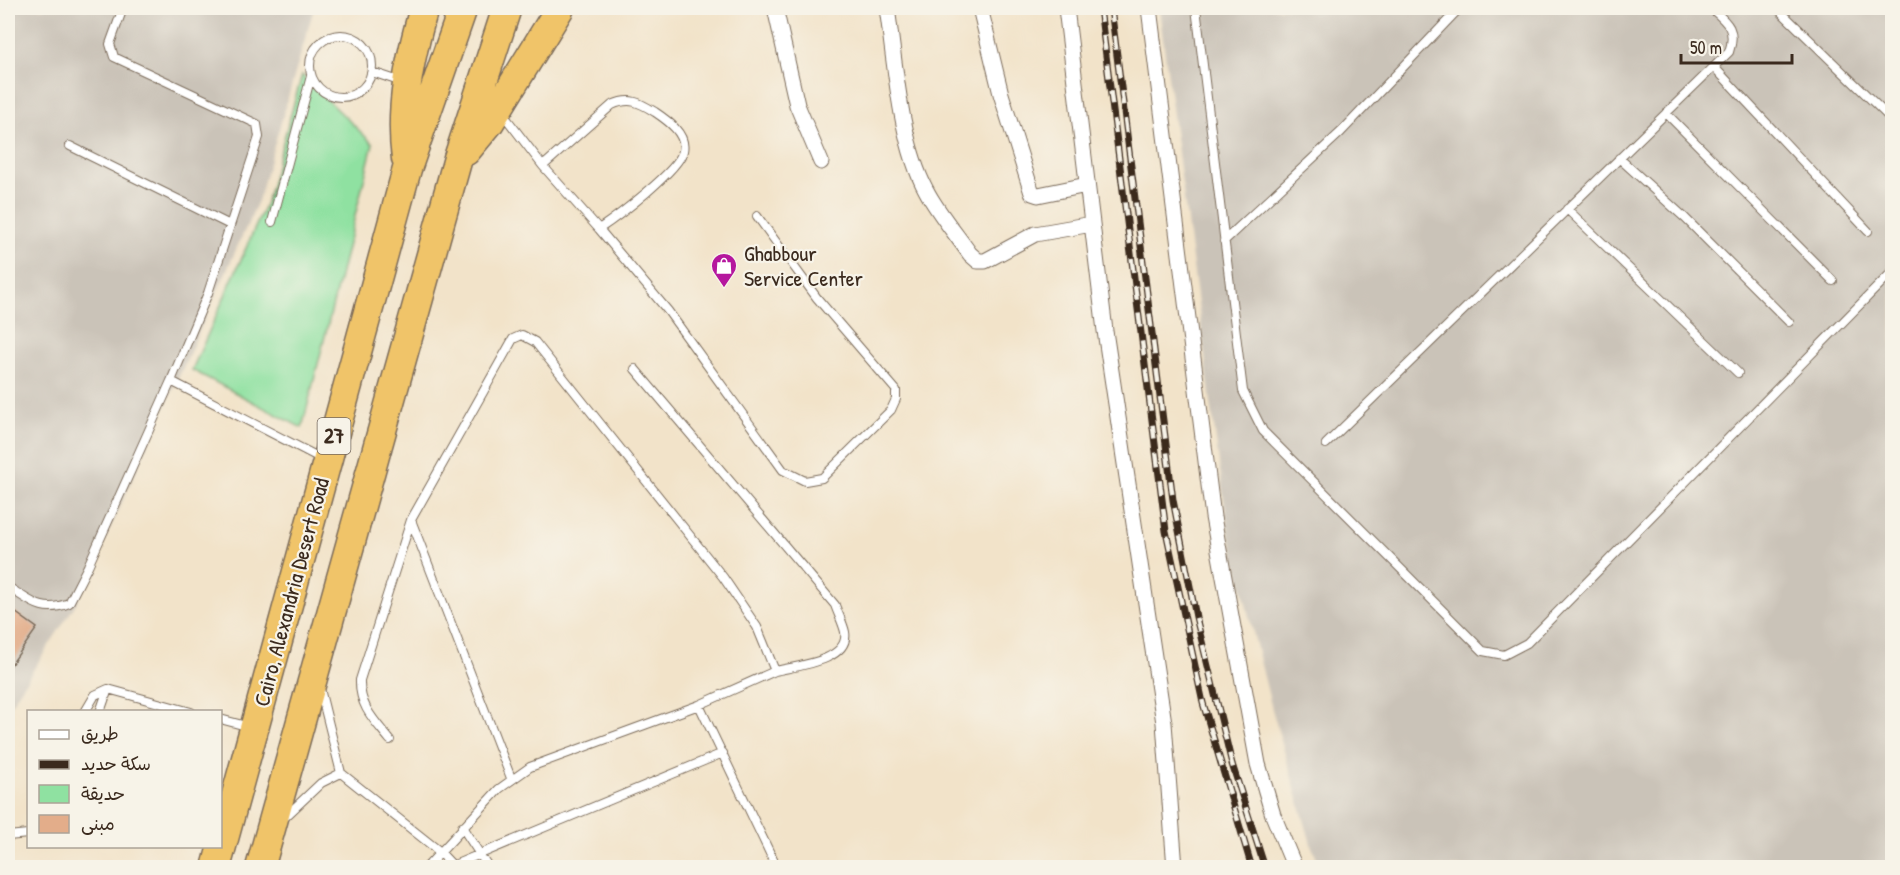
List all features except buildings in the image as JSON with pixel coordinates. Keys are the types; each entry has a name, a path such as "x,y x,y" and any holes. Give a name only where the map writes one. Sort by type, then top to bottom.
{"highway":[{"path":"407,169 402,130 406,84 424,8"},
{"name":"Cairo, Alexandria Desert Road","path":"224,824 254,728 407,169 463,8"},
{"name":"Cairo, Alexandria Desert Road","path":"260,867 458,158 507,8"},
{"path":"458,158 481,135 548,23 560,8"},
{"name":"Cairo, Alexandria Desert Road","path":"216,867 220,848"}],"street":[{"path":"775,8 797,105 821,162"},
{"path":"886,8 897,80 918,174 927,192 970,254 978,261 985,261 1035,234 1092,224"},
{"path":"980,8 1001,94 1032,193 1038,195 1087,185"},
{"path":"1066,8 1104,332 1164,723 1175,867"},
{"path":"1149,8 1213,517 1258,764 1273,815 1295,867"}],"lane":[{"path":"8,588 42,607 54,609 69,603 88,566 171,381 208,293 259,137 257,124 114,57 110,44 123,8"},
{"path":"1196,8 1243,391 1263,431 1483,651 1504,655 1527,643 1893,272"},
{"path":"1443,8 1452,16"},
{"path":"1224,241 1341,132 1460,8"},
{"path":"1326,444 1729,52 1733,31 1729,24 1711,8"},
{"path":"1777,8 1893,120"},
{"path":"272,222 311,76 310,59 318,45 332,36 348,35 363,42 371,56 372,72 365,87 351,96 335,96 320,89 311,76"},
{"path":"1714,66 1868,231"},
{"path":"372,72 406,84"},
{"path":"543,166 612,105 625,100 637,101 664,118 681,136 683,150 676,166 599,230"},
{"path":"499,108 543,166 668,311 783,470 805,481 822,478 891,410 896,390 817,298 757,216"},
{"path":"1666,113 1833,281"},
{"path":"70,146 230,225"},
{"path":"1620,158 1685,218 1789,322"},
{"path":"1568,209 1738,373"},
{"path":"390,740 367,712 359,694 360,680 411,520 513,339 522,335 535,342 723,577 758,627 775,671"},
{"path":"426,867 511,778 530,767 699,705 775,671 836,655 843,646 845,633 835,606 635,369"},
{"path":"171,381 327,462"},
{"path":"411,520 511,778"},
{"path":"315,670 341,773 455,866 723,753"},
{"path":"87,710 95,695 108,688 178,710"},
{"path":"100,710 108,688"},
{"path":"699,705 777,867"},
{"path":"222,720 254,728"},
{"path":"270,833 321,783 341,773"},
{"path":"462,827 489,867"},
{"path":"8,836 27,834"}],"shaded area":[{"path":"8,8 314,8 258,201 77,602 8,709"},
{"path":"1159,8 1892,8 1892,867 1321,867 1312,847 1272,709 1228,531"}],"green space":[{"path":"302,75 373,144 302,428 192,370 266,203"}],"railway":[{"path":"1100,8 1166,531 1203,703 1252,868"},
{"path":"1111,8 1173,500 1196,617 1232,764 1265,868"}],"place":[{"name":"Ghabbour Service Center","path":"724,289"}]}
